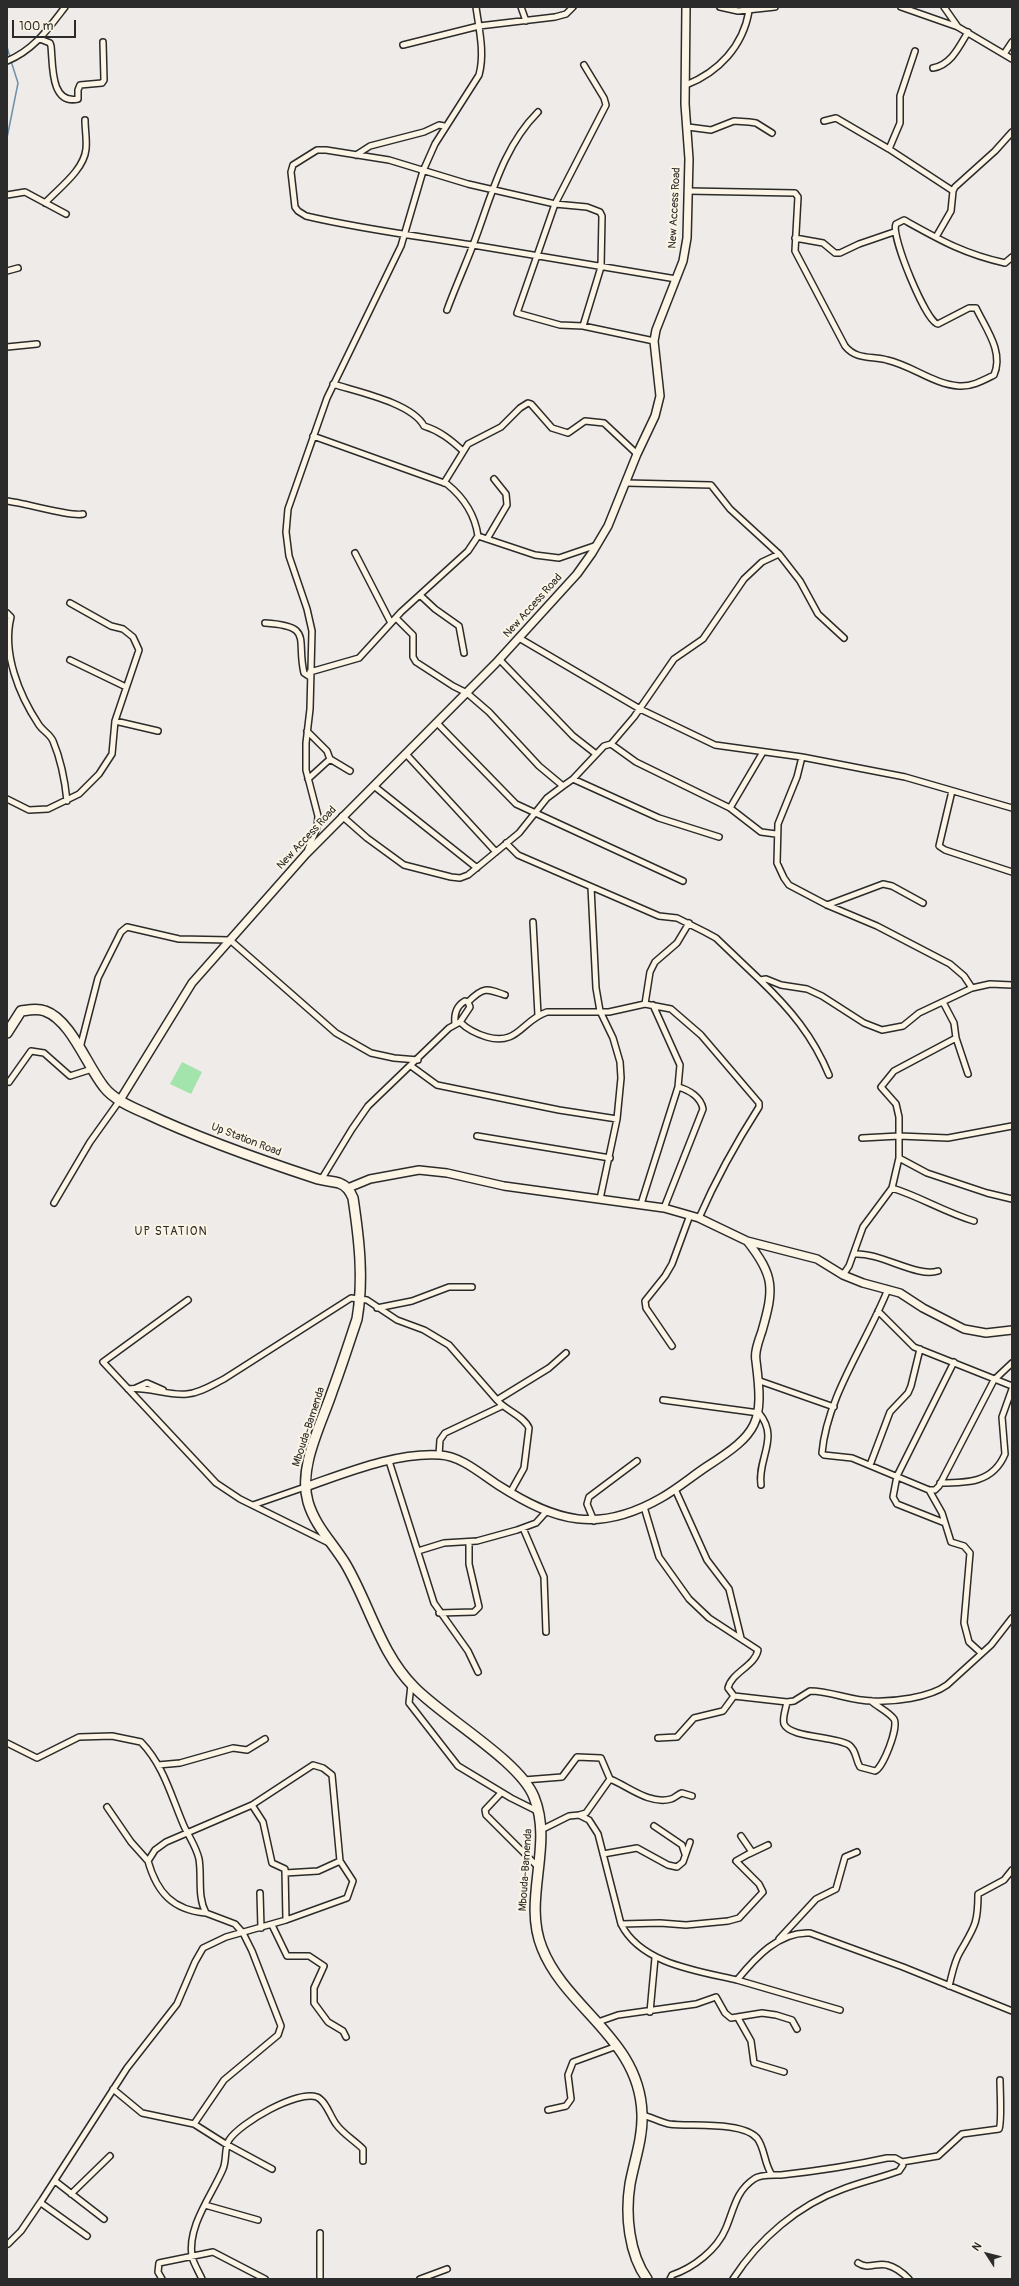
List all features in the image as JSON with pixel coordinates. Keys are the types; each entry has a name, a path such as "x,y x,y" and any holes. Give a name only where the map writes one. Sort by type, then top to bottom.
{"highway":[{"name":"Up Station Road","path":"7,1033 21,1011 32,1009 43,1010 60,1021 80,1049 104,1088 120,1100 147,1114 237,1150 321,1180 339,1183 348,1188"},
{"path":"348,1188 353,1198 357,1222 361,1298"},
{"name":"Mbouda-Bamenda","path":"361,1298 357,1319 340,1372 311,1452 305,1487 314,1519 343,1559 386,1647 411,1685 435,1707 510,1765 524,1780 535,1798 541,1830 534,1923 542,1949 556,1974 618,2046 633,2075 640,2095 642,2115 630,2188 629,2223 633,2248 640,2269 647,2279"}],"street":[{"path":"7,60 28,50 40,39 65,7"},
{"path":"306,854 318,828 318,816 306,770 312,631 307,609 289,556 286,532 288,509 312,436 333,384 396,258 422,172 444,126 479,75 482,64 476,7"},
{"path":"521,7 526,21"},
{"path":"404,45 479,26 555,18 566,14 573,7"},
{"name":"New Access Road","path":"120,1100 192,983 306,854 342,816 467,693 519,638 577,574 598,545 608,526 637,454 655,416 660,396 654,341 660,316 683,261 687,238 688,127 686,86 686,7"},
{"path":"720,7 738,11 775,7"},
{"path":"901,7 958,27 1012,59"},
{"path":"944,7 950,13 958,27"},
{"path":"686,86 699,80 729,56 744,30 749,11"},
{"path":"933,68 940,67 950,59 968,32"},
{"path":"40,39 50,43 54,75 58,90 66,98 76,100 78,99 78,90 80,85 102,83 104,80 103,42"},
{"path":"1004,54 1012,42"},
{"path":"890,149 900,122 900,96 915,51"},
{"path":"584,65 604,98 606,105 555,204 517,313 560,325 583,326 654,341"},
{"path":"447,310 473,245 492,188 517,137 538,112"},
{"path":"824,121 836,118 890,149 953,191"},
{"path":"45,203 74,173 84,158 86,148 85,120"},
{"path":"688,127 711,130 734,122 749,122 756,123 772,133"},
{"path":"356,155 370,146 424,132 439,125 444,126"},
{"path":"936,237 951,211 953,191 995,151 1012,132"},
{"path":"583,326 601,267 602,216 600,212 587,207 555,204 492,188 468,184 422,172 389,160 326,150 317,150 293,165 291,172 295,207 306,216 404,235 473,245 537,257 601,267 676,279"},
{"path":"688,191 795,193 798,197 795,238 795,251 798,260 850,353 887,360 930,379 961,386 973,385 994,375 998,365 997,351 976,308 969,308 935,324 918,296 894,232 896,224 904,220 979,258 1005,263 1012,257"},
{"path":"7,195 25,192 66,214"},
{"path":"795,238 822,243 835,253 840,253 859,244 894,232"},
{"path":"7,271 18,268"},
{"path":"7,347 36,344"},
{"path":"333,384 398,405 420,419 424,426 446,437 463,451"},
{"path":"444,483 463,451 473,441 506,424 520,408 528,403 531,404 552,428 568,433 585,421 604,423 637,454"},
{"path":"265,623 286,625 300,634 302,640 304,673 310,675 359,658 396,618 468,551 478,536 476,525 462,497 444,483 312,436"},
{"path":"487,539 507,505 506,494 494,479"},
{"path":"626,483 711,485 730,509 779,554 794,571 818,614 844,638"},
{"path":"7,501 20,502 73,515 83,514"},
{"path":"478,536 536,555 559,558 598,545"},
{"path":"355,554 391,623"},
{"path":"342,816 367,838 404,865 451,878 460,878 468,875 519,833 547,798 573,779 604,746 611,744 640,709 674,659 703,639 744,579 762,562 779,554"},
{"path":"420,595 435,609 459,626 464,653"},
{"path":"7,799 29,810 48,809 67,801 83,790 110,758 114,746 115,721 138,656 139,650 137,643 123,629 111,626 70,602"},
{"path":"7,614 11,617 7,645 11,665 16,680 39,725 53,741 66,785 67,801"},
{"path":"396,618 413,635 413,657 416,662 453,686 467,693 489,712 540,766 563,786"},
{"path":"519,638 640,709 715,744 802,757 905,777 1012,808"},
{"path":"499,659 573,736 596,754"},
{"path":"70,660 126,687"},
{"path":"115,721 158,731"},
{"path":"437,723 506,796 516,804 683,881"},
{"path":"307,731 327,751 330,759 350,771"},
{"path":"611,744 636,762 730,808 761,832 776,834"},
{"path":"730,808 763,752"},
{"path":"406,754 496,852"},
{"path":"802,757 797,777 784,805 776,834 777,863 789,885 827,905 877,926 950,964 964,976 972,988"},
{"path":"308,779 330,759"},
{"path":"573,779 659,818 719,837"},
{"path":"374,786 477,868"},
{"path":"952,790 940,846 945,850 1012,872"},
{"path":"506,843 518,855 659,916 677,918 689,923 716,938 760,980 804,1028 819,1050 829,1075"},
{"path":"827,905 883,884 892,886 923,903"},
{"path":"591,887 596,988 600,1011 613,1038 620,1062 621,1078 617,1118 610,1158 600,1199"},
{"path":"534,922 538,1015"},
{"path":"645,1004 650,972 655,962 676,943 689,923"},
{"path":"80,1049 98,978 120,932 127,927 179,939 230,940 336,1033 377,1055 418,1060"},
{"path":"760,980 766,979 781,984 807,989 822,996 864,1023 882,1030 903,1026 919,1013 972,988 990,984 1012,985"},
{"path":"457,1023 455,1012 459,1006 465,1001 468,1002 481,990 486,989 505,995"},
{"path":"321,1180 368,1106 457,1023 470,1007 468,1002"},
{"path":"943,1002 954,1023 956,1038 968,1074"},
{"path":"457,1023 484,1036 506,1040 538,1015 547,1012 609,1012 645,1004 675,1012 696,1030 759,1103 759,1107 741,1134 715,1182 699,1218"},
{"path":"641,1204 678,1087 680,1065 653,1005"},
{"path":"843,1275 854,1254 863,1227 892,1188 899,1158 899,1117 896,1104 882,1089 884,1080 894,1071 956,1038"},
{"path":"9,1082 31,1051 44,1053 70,1076 92,1069"},
{"path":"411,1066 431,1081 442,1086 559,1110 617,1118"},
{"path":"664,1208 703,1109 699,1100 692,1092 678,1087"},
{"path":"54,1203 84,1152 120,1100"},
{"path":"862,1138 899,1136 948,1138 1012,1126"},
{"path":"477,1136 610,1158"},
{"path":"899,1158 927,1173 987,1193 1012,1199"},
{"path":"348,1188 370,1179 419,1170 447,1172 504,1186 664,1208 699,1218 746,1241 817,1259 843,1275 863,1283 900,1293 923,1308 964,1329 986,1334 1012,1330"},
{"path":"892,1188 921,1197 942,1210 974,1221"},
{"path":"672,1346 646,1308 645,1301 666,1276 690,1215"},
{"path":"253,1505 389,1461 439,1455 460,1460 510,1493 546,1512 571,1519 594,1521 615,1517 644,1506 675,1488 733,1450 754,1427 759,1413 760,1381 755,1359 771,1295 768,1273 763,1261 746,1241"},
{"path":"854,1254 872,1255 929,1272 938,1271"},
{"path":"378,1308 412,1301 448,1287 472,1287"},
{"path":"888,1289 878,1311 864,1335 834,1407 825,1432 823,1454 852,1458 929,1490 934,1490 940,1483 994,1380 1012,1363"},
{"path":"128,1389 136,1388 188,1394 202,1390 237,1371 350,1298 361,1298 397,1320 437,1337 449,1345 502,1406 524,1421 529,1428 524,1468 510,1493"},
{"path":"188,1300 103,1362 216,1483 226,1491 330,1543"},
{"path":"878,1311 909,1343 1012,1388 1002,1417 1004,1458 996,1467 979,1480 971,1483 940,1483"},
{"path":"870,1465 890,1412 908,1393 920,1349"},
{"path":"497,1400 549,1368 566,1353"},
{"path":"945,1523 894,1502 897,1476 954,1362"},
{"path":"760,1381 834,1407"},
{"path":"663,1400 759,1413 763,1418 769,1440 760,1475 761,1485"},
{"path":"439,1455 440,1440 445,1433 502,1406"},
{"path":"389,1461 434,1604 439,1613 468,1651 478,1672"},
{"path":"594,1521 588,1504 589,1497 637,1461"},
{"path":"675,1488 707,1560 729,1589 741,1638"},
{"path":"929,1490 942,1513 951,1542 964,1546 970,1552 964,1623 969,1642 980,1652"},
{"path":"644,1506 654,1543 668,1570 699,1609 709,1618 758,1650 755,1657 730,1682 728,1688 734,1696 787,1702 794,1701 810,1691 871,1701 913,1698 939,1691 980,1652 990,1645 1012,1618"},
{"path":"418,1551 444,1543 485,1540 536,1523 546,1512"},
{"path":"522,1528 544,1577 546,1632"},
{"path":"439,1613 474,1612 479,1607 469,1564 469,1542"},
{"path":"411,1685 409,1703 452,1760 466,1772 537,1811"},
{"path":"658,1738 677,1737 694,1718 723,1711 734,1696"},
{"path":"787,1702 783,1721 787,1728 796,1732 845,1743 854,1749 860,1767 875,1771 880,1767 886,1754 895,1724 893,1718 871,1701"},
{"path":"7,1743 37,1758 79,1737 112,1736 134,1739 146,1747 158,1765 188,1834 195,1846 199,1861 202,1905 206,1913"},
{"path":"158,1765 180,1763 233,1748 247,1750 265,1739"},
{"path":"524,1780 562,1777 575,1759 580,1756 601,1758 610,1779 637,1794 652,1798 670,1799 682,1793 692,1796"},
{"path":"7,2244 21,2231 41,2203 127,2068 177,2004 195,1962 203,1948 211,1942 272,1925 347,1898 353,1881 340,1861 332,1775 323,1768 313,1765 252,1804 160,1846 148,1861"},
{"path":"541,1830 569,1816 586,1813 610,1779"},
{"path":"500,1792 485,1810 486,1815 538,1868"},
{"path":"252,1804 263,1822 272,1863 284,1867 286,1920"},
{"path":"106,1807 131,1842 148,1861 161,1887 172,1903 189,1912 206,1913 235,1924 243,1933 252,1951 281,2026 278,2035 224,2080 194,2124"},
{"path":"578,1815 589,1820 595,1827 621,1924 626,1933 635,1943 655,1958 840,2010"},
{"path":"654,1826 682,1845 686,1855"},
{"path":"736,1861 752,1852 741,1836"},
{"path":"603,1854 637,1848 668,1865 678,1867 683,1862 690,1842"},
{"path":"736,1861 768,1845"},
{"path":"779,1940 816,1899 836,1889 845,1857 857,1852"},
{"path":"285,1873 318,1871 340,1861"},
{"path":"621,1924 694,1924 711,1921 722,1922 739,1918 763,1892 759,1884 736,1861"},
{"path":"949,1986 960,1953 973,1931 976,1922 978,1894 1004,1880 1012,1870"},
{"path":"260,1893 261,1928"},
{"path":"272,1925 287,1956 309,1956 324,1966 314,1988 314,2002 328,2022 344,2031 346,2037"},
{"path":"737,1980 771,1945 779,1940 800,1932 823,1935 1012,2011"},
{"path":"650,2012 655,1958"},
{"path":"598,2022 618,2015 650,2012 696,2004 716,1997 728,2016 738,2018 755,2013 776,2014 792,2020 797,2029"},
{"path":"738,2018 751,2041 754,2063 784,2072"},
{"path":"548,2110 566,2106 571,2100 568,2074 572,2062 618,2046"},
{"path":"670,2279 672,2275 692,2266 703,2257 719,2239 725,2230 737,2196 754,2178 834,2169 887,2158 895,2158 902,2162 938,2156 962,2134 999,2129 1002,2122 999,2099 1000,2080"},
{"path":"113,2089 148,2115 194,2124 272,2169"},
{"path":"202,2279 192,2257 194,2234 205,2205 224,2168 227,2144 236,2133 266,2111 284,2102 308,2096 322,2101 336,2124 362,2148 364,2161"},
{"path":"642,2115 666,2123 733,2128 753,2135 758,2140 767,2168 772,2175"},
{"path":"71,2194 110,2156"},
{"path":"733,2279 778,2227 799,2211 842,2189 899,2171 903,2165 902,2162"},
{"path":"55,2181 104,2219"},
{"path":"41,2203 87,2236"},
{"path":"205,2205 258,2220"},
{"path":"320,2233 320,2279"},
{"path":"162,2279 158,2272 159,2263 192,2257 209,2252 218,2253 265,2279"},
{"path":"858,2263 865,2267 886,2264 902,2272 909,2279"},
{"path":"420,2279 447,2269"}],"green space":[{"path":"182,1062 202,1072 191,1094 170,1084"}],"waterway":[{"path":"7,47 10,57"},
{"path":"7,138 18,83 11,61"}],"district":[{"name":"UP STATION","path":"171,1232"}]}
